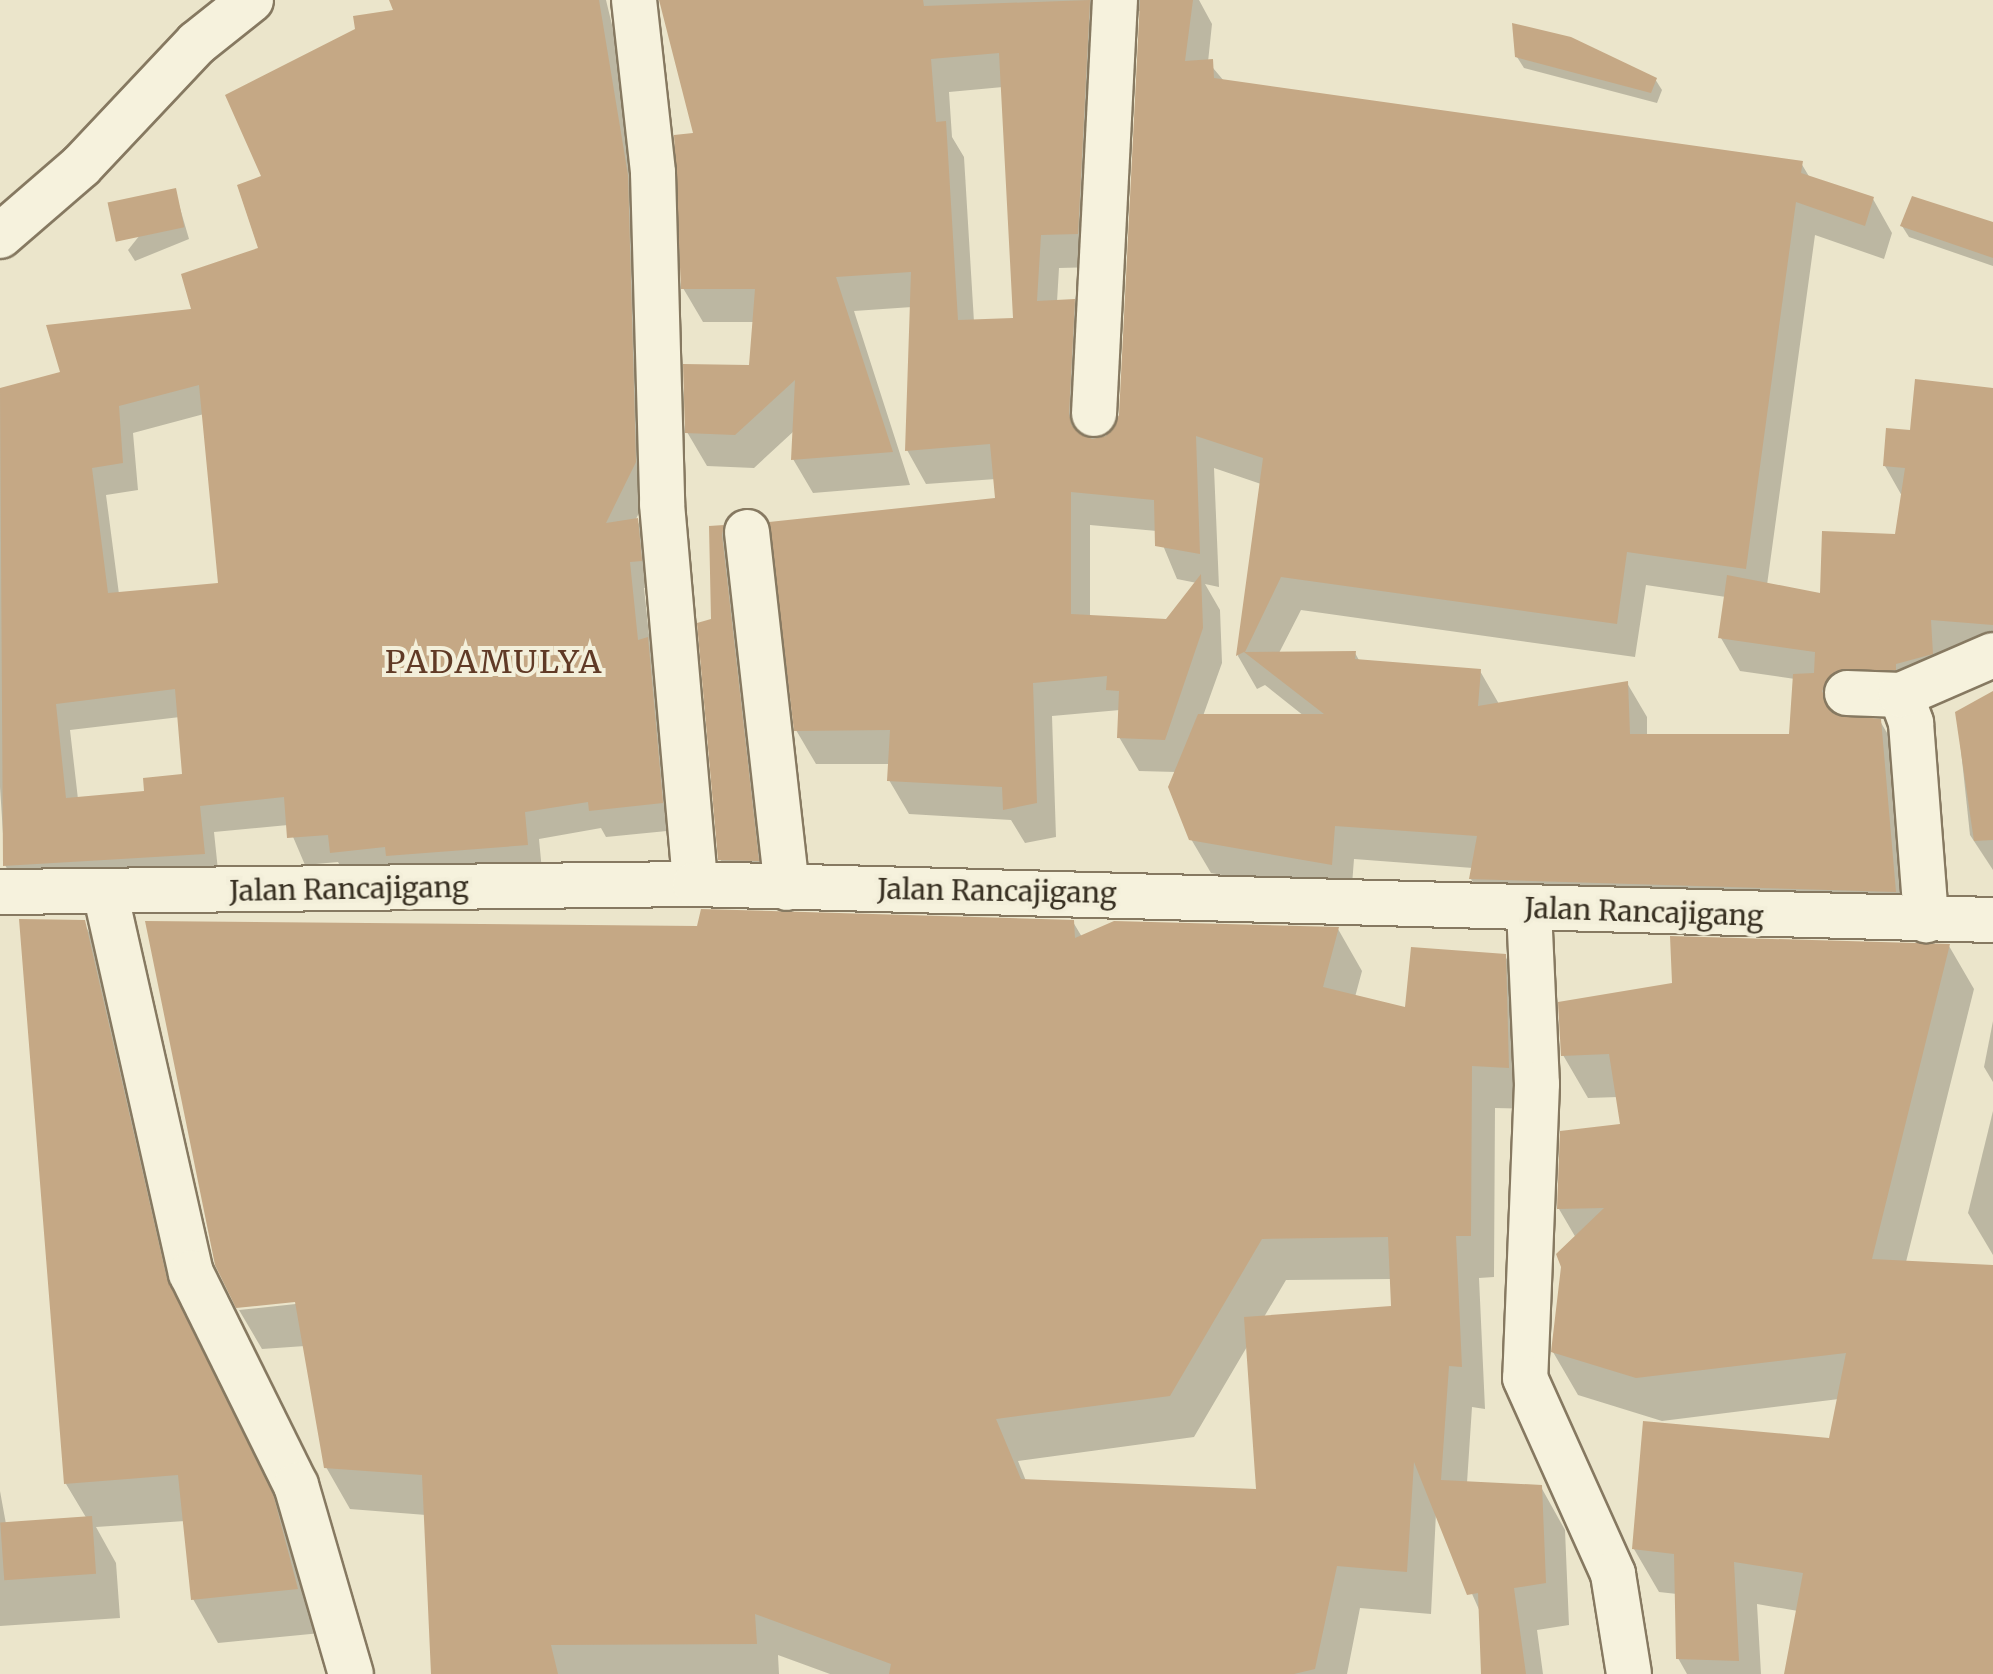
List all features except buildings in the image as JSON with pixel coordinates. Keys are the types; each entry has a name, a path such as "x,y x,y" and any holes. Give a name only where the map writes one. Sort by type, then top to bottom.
{"street":[{"path":"0,236 81,166 197,43 251,0"},
{"path":"634,0 653,173 662,504 695,884"},
{"path":"1094,414 1115,0"},
{"path":"747,532 787,888"},
{"path":"1847,693 1901,695 1993,655"},
{"path":"1901,695 1917,760 1926,920"},
{"name":"Jalan Rancajigang","path":"0,892 695,884 787,888 1167,892 1529,909 1993,920"},
{"path":"105,892 191,1273 296,1485 351,1674"},
{"path":"1529,909 1537,1084 1525,1378 1613,1574 1629,1674"}],"district":[{"name":"PADAMULYA","path":"494,662"}]}
